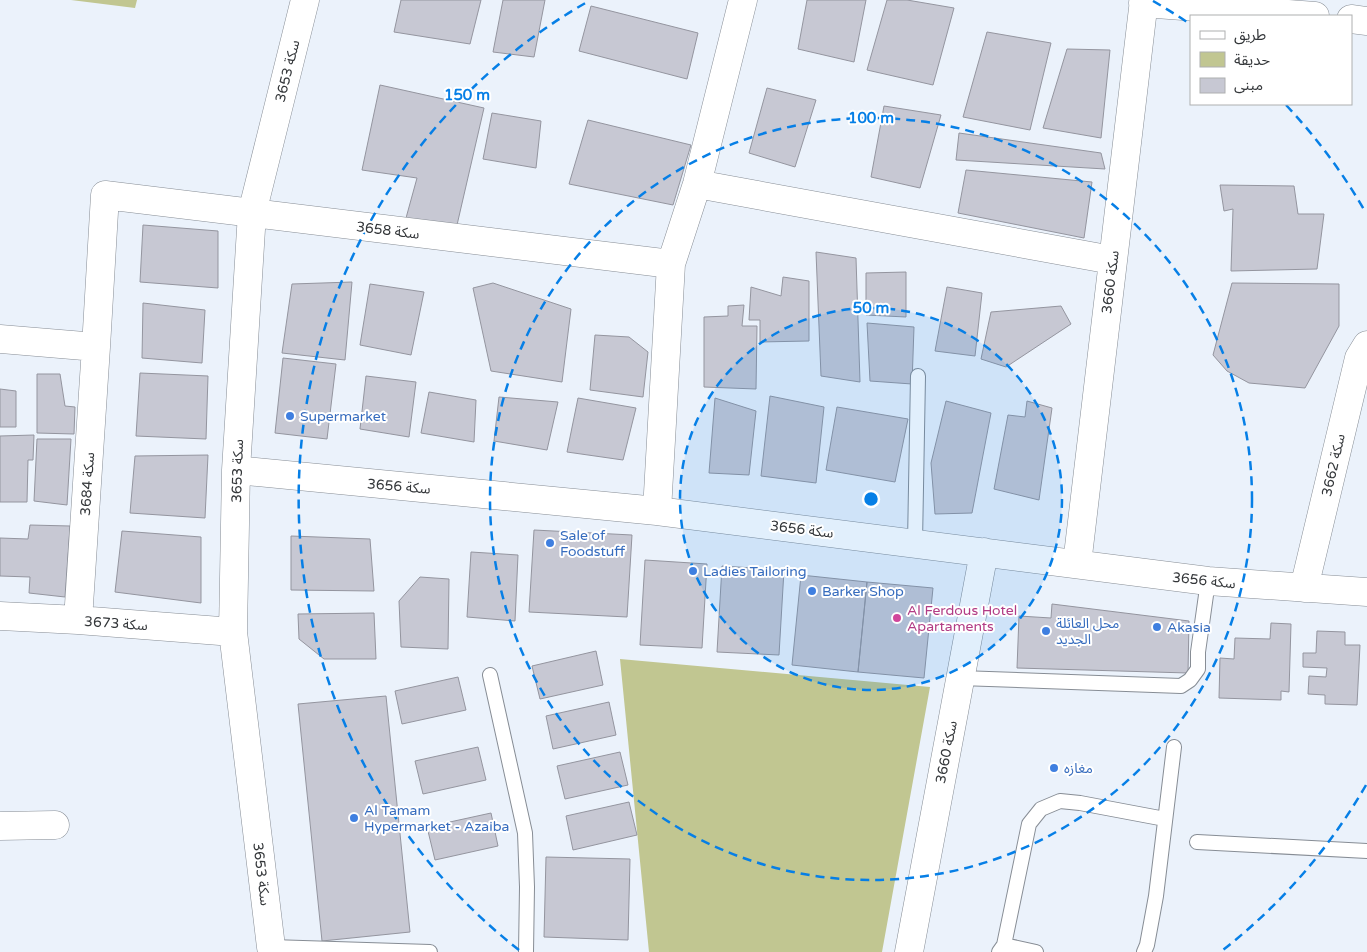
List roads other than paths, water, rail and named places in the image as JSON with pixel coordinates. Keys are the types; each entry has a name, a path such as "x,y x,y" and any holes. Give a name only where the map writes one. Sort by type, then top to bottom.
{"street":[{"name":"سكة 3653","path":"271,950 232,632 236,470 252,213 305,0"},
{"path":"657,511 671,264 696,184 743,0"},
{"path":"1309,15 1310,0"},
{"path":"1144,1 1298,15"},
{"name":"سكة 3660","path":"1077,564 1144,1"},
{"path":"1352,19 1367,21"},
{"path":"696,184 1112,260"},
{"name":"سكة 3658","path":"105,195 671,264"},
{"name":"سكة 3684","path":"78,620 105,195"},
{"path":"0,339 96,347"},
{"name":"سكة 3662","path":"1304,588 1358,358 1367,345"},
{"name":"سكة 3656","path":"236,470 657,511 1208,581 1367,592"},
{"name":"سكة 3660","path":"908,952 984,552"},
{"name":"سكة 3673","path":"0,616 232,632"},
{"path":"0,826 55,825"}],"lane":[{"path":"915,543 918,376"},
{"path":"960,678 1181,686 1190,680 1198,669 1198,652 1208,581"},
{"path":"490,675 525,833 527,887 526,952"},
{"path":"1144,952 1156,896 1174,747"},
{"path":"1036,952 1002,948 1029,824 1041,809 1060,801 1165,819"},
{"path":"1198,842 1367,851"},
{"path":"271,950 430,952"}],"place":[{"name":"Supermarket","path":"290,416"},
{"name":"Sale of Foodstuff","path":"550,543"},
{"name":"Ladies Tailoring","path":"693,571"},
{"name":"Barker Shop","path":"812,591"},
{"name":"Al Ferdous Hotel Apartaments","path":"897,618"},
{"name":"Akasia","path":"1157,627"},
{"name":"محل العائلة الجديد","path":"1046,631"},
{"name":"مغازه","path":"1054,768"},
{"name":"Al Tamam Hypermarket - Azaiba","path":"354,818"}]}
